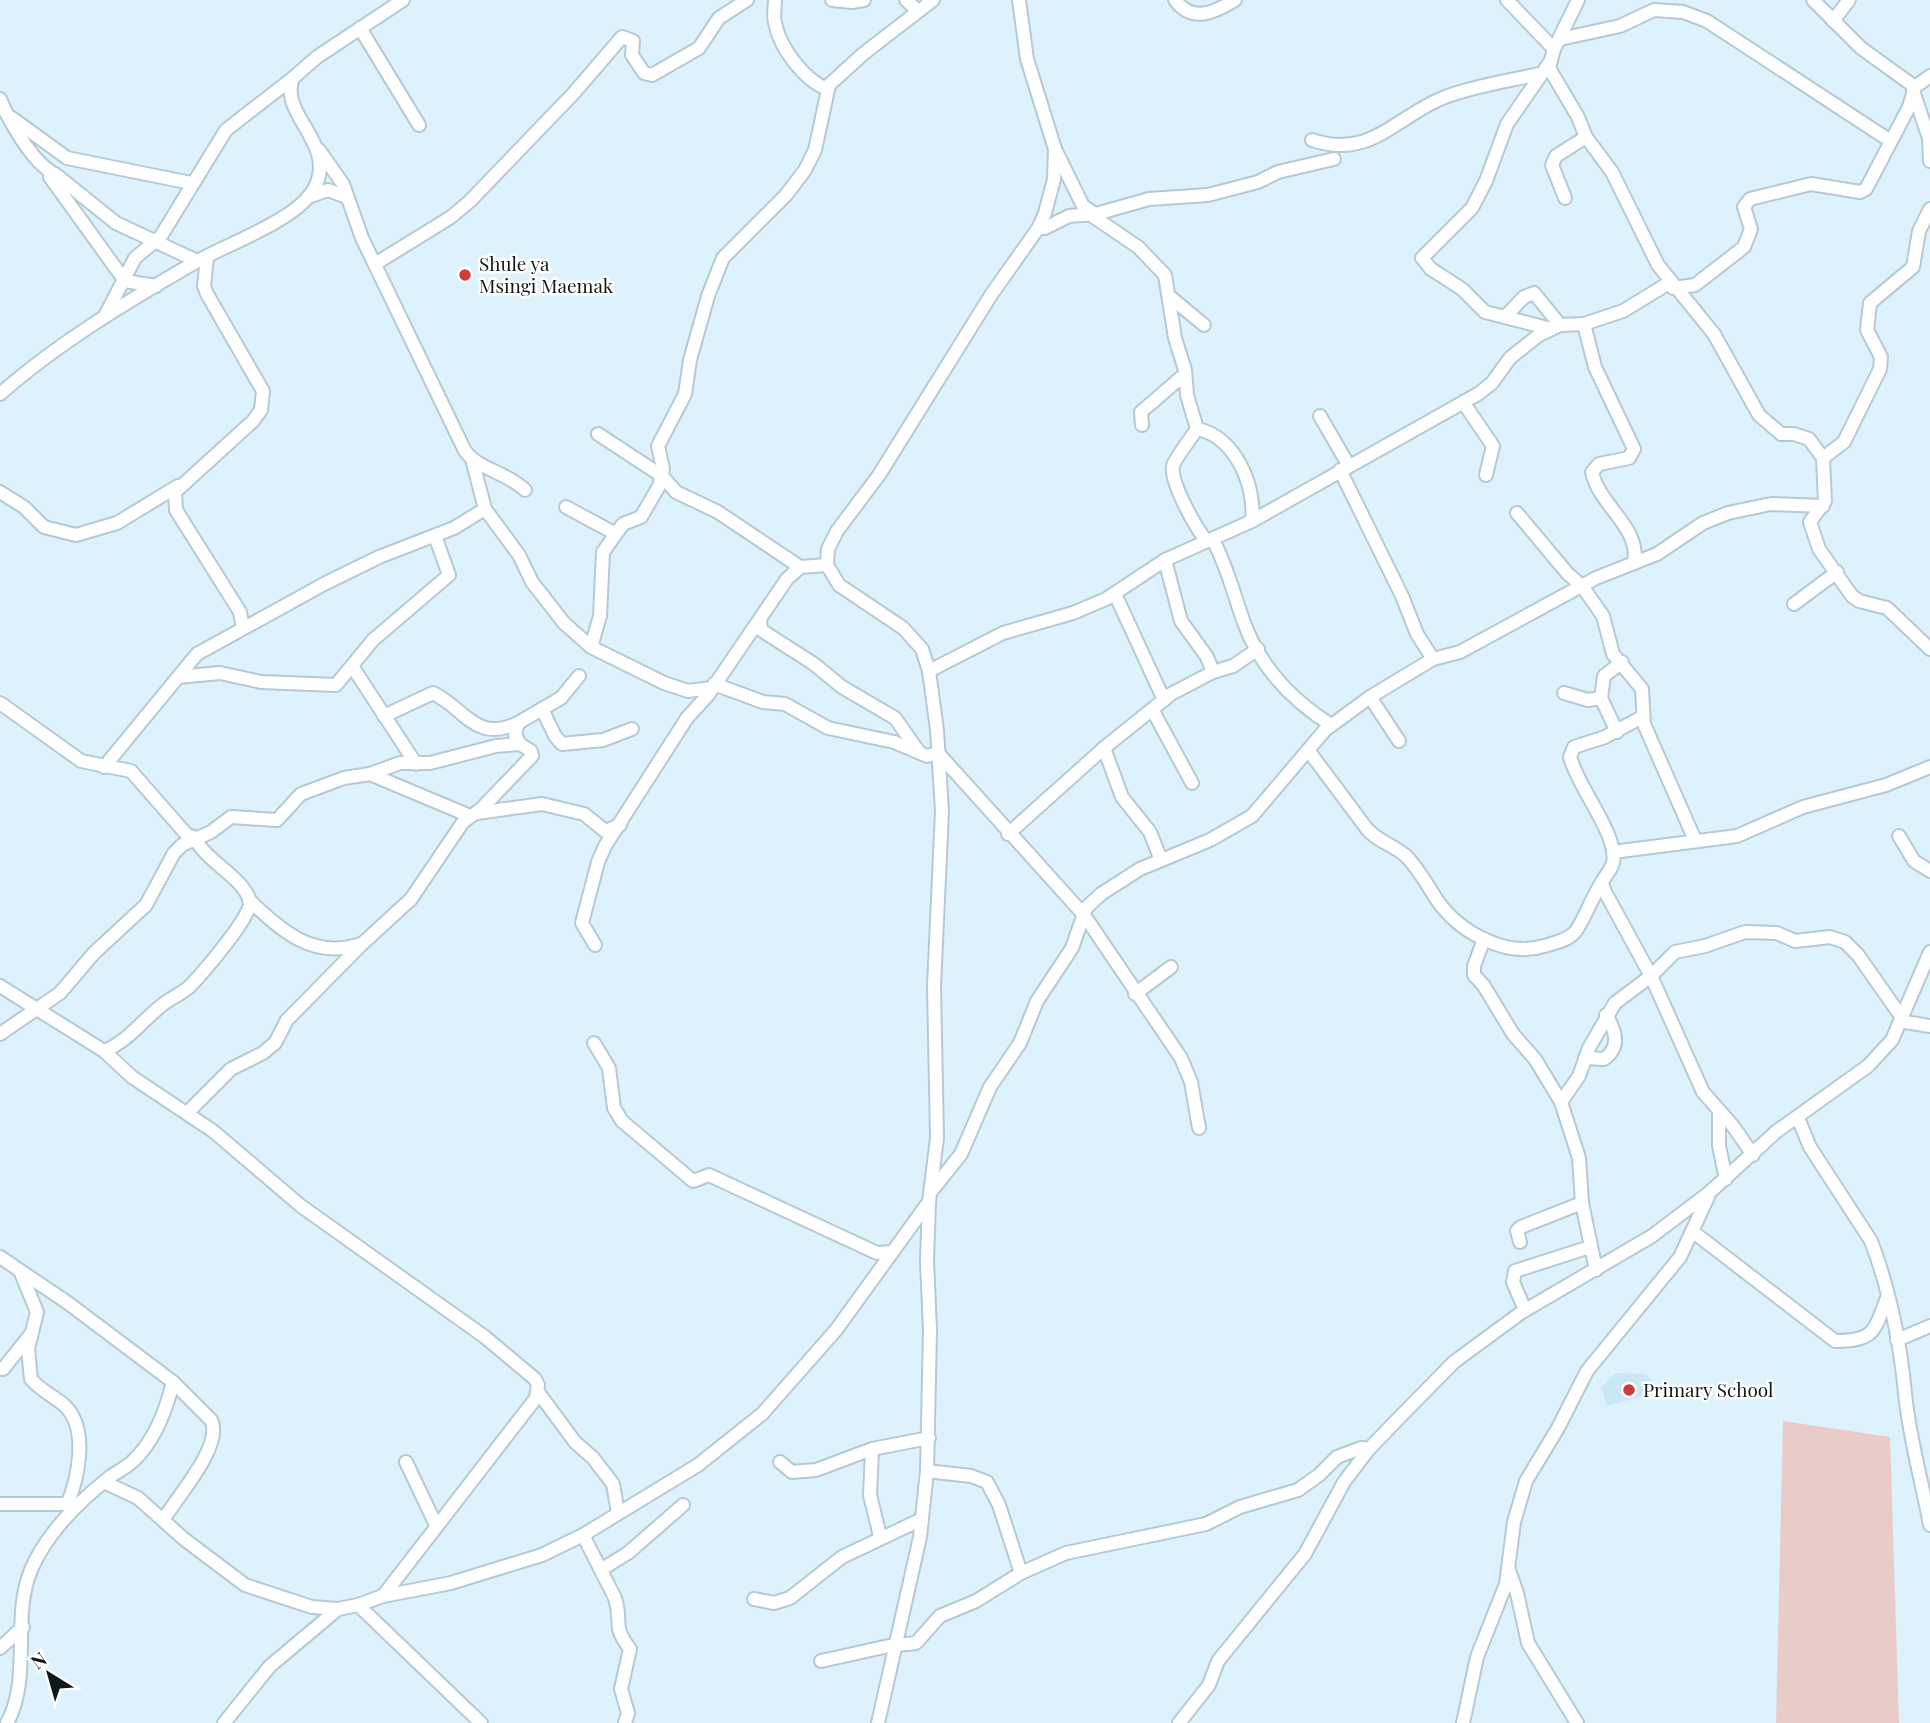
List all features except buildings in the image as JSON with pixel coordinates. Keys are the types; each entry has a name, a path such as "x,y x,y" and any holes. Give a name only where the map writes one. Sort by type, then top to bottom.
{"street":[{"path":"103,320 135,258 161,236 191,183 230,125 360,28 404,0"},
{"path":"375,264 452,217 470,201 622,37 634,41 633,56 644,73 652,75 699,48 716,21 747,0"},
{"path":"775,0 775,26 793,60 809,78 827,89"},
{"path":"832,0 864,0"},
{"path":"906,0 918,11"},
{"path":"591,647 600,616 604,586 601,558 614,533 625,523 641,517 662,476 658,446 685,394 688,366 712,285 727,254 786,195 805,170 815,150 827,89 863,54 933,0"},
{"path":"1018,0 1027,59 1055,149 1083,206 1154,260 1165,275 1175,338 1185,374 1186,395 1197,429"},
{"path":"1175,0 1189,14 1202,15 1235,0"},
{"path":"1507,0 1557,44"},
{"path":"1578,0 1549,62 1507,124 1486,181 1472,208 1422,258 1431,269 1462,289 1485,312 1555,327 1584,324 1623,311 1671,285 1695,285 1744,247 1751,229 1744,207 1750,199 1811,184 1863,191 1909,107 1914,89 1930,76"},
{"path":"1557,44 1620,26 1647,11 1659,0"},
{"path":"1813,0 1861,48 1914,89 1927,131 1930,161"},
{"path":"1833,21 1849,0"},
{"path":"1647,11 1683,12 1707,21 1889,140"},
{"path":"360,28 419,125"},
{"path":"1549,62 1549,68 1578,117 1586,138 1612,172 1671,285 1714,334 1759,415 1781,434 1794,434 1809,439 1823,458 1823,506 1813,516 1811,531 1819,549 1852,596 1887,608 1930,649"},
{"path":"1312,140 1331,146 1361,142 1389,131 1425,106 1447,96 1539,74"},
{"path":"293,78 292,96 317,149 321,165 308,197"},
{"path":"3,107 67,158 191,183"},
{"path":"3,107 41,166 116,223 152,241 202,259"},
{"path":"1565,198 1552,165 1556,156 1586,138"},
{"path":"317,149 336,171 375,264 422,359 450,424 472,459 485,509 519,555 532,582 552,610 591,647 678,689 688,691 713,686 763,702 785,704 828,727 894,742 927,756 937,753"},
{"path":"878,1723 897,1645 922,1519 929,1438 929,1198 937,1138 934,986 942,822 929,671 922,649 903,628 839,585 827,565 828,549 837,531 879,475 991,295 1039,227 1054,179 1055,149"},
{"path":"1039,227 1045,228 1069,216 1093,215 1149,199 1208,195 1258,182 1278,172 1334,159"},
{"path":"50,171 50,177 125,281 156,286"},
{"path":"0,394 61,347 156,286 282,216 308,197 328,190 347,197"},
{"path":"1823,458 1844,442 1882,362 1867,330 1870,303 1913,267 1919,231 1930,209"},
{"path":"0,492 24,507 44,527 76,535 117,523 181,483 253,421 264,400 263,391 207,294 202,259"},
{"path":"1505,317 1524,298 1534,293 1555,327"},
{"path":"1169,296 1204,325"},
{"path":"1584,324 1595,368 1634,449 1629,458 1599,464 1592,471 1608,505 1636,546 1634,563"},
{"path":"929,671 1003,633 1073,613 1115,594 1165,560 1252,521 1490,385 1510,358 1555,327"},
{"path":"1142,425 1141,412 1185,374"},
{"path":"1463,402 1493,446 1486,475"},
{"path":"1320,416 1417,634 1433,659"},
{"path":"1197,429 1210,432 1223,440 1231,451 1254,502 1252,521"},
{"path":"1197,429 1175,461 1173,476 1199,531 1210,540 1231,578 1246,629 1276,681 1297,702 1331,725"},
{"path":"598,434 662,476 676,492 718,512 800,566 827,565"},
{"path":"472,459 507,475 525,490"},
{"path":"181,483 173,494 176,510 240,612 243,628"},
{"path":"104,1482 138,1498 245,1586 312,1607 338,1609 383,1596 451,1583 542,1555 583,1535 698,1465 762,1414 836,1330 961,1154 990,1087 1020,1043 1037,1001 1072,948 1086,908 1101,894 1161,860 1210,840 1252,816 1331,725 1370,697 1433,659 1460,652 1607,572 1657,554 1703,523 1728,513 1771,504 1823,506"},
{"path":"566,507 614,533"},
{"path":"104,767 197,654 379,557 435,536 485,509"},
{"path":"1517,513 1568,575 1582,586 1603,616 1609,644 1642,689 1642,717 1695,840"},
{"path":"178,677 220,673 261,682 336,685 373,640 449,575 435,536"},
{"path":"1165,560 1181,621 1207,657 1213,672"},
{"path":"595,945 582,927 584,909 598,862 684,723 787,579 800,566"},
{"path":"1794,604 1837,572"},
{"path":"1115,594 1164,700"},
{"path":"760,620 761,630 772,639 814,664 842,687 895,718 919,753"},
{"path":"1008,834 1104,748 1164,700 1213,672 1233,666 1258,649"},
{"path":"1617,732 1601,698 1604,676 1622,662"},
{"path":"352,666 416,764"},
{"path":"496,746 516,727 567,693 579,676"},
{"path":"384,716 433,693 476,724 498,730 516,727"},
{"path":"1564,693 1588,700 1601,698"},
{"path":"1370,697 1399,741"},
{"path":"0,703 81,761 121,768 136,775 187,835 194,837 200,850 289,936 304,944 332,950 362,944"},
{"path":"542,709 555,736 562,744 603,740 632,729"},
{"path":"1153,711 1192,783"},
{"path":"1308,750 1367,829 1375,838 1397,848 1407,858 1449,914 1484,939 1527,950 1567,938 1576,931 1590,899 1613,863 1609,836 1580,787 1570,757 1574,747 1617,732 1642,717"},
{"path":"516,727 520,744"},
{"path":"0,1034 60,993 94,953 146,905 176,850 194,837 211,832 231,817 277,820 301,794 344,778 370,774 400,763 416,764 458,757 496,746 520,744 531,751 530,759 463,822 411,899 286,1020 275,1043 263,1053 231,1069 187,1113"},
{"path":"1104,748 1122,797 1150,832 1161,860"},
{"path":"937,753 1084,915 1135,994 1181,1058 1191,1082 1199,1128"},
{"path":"1613,852 1695,840 1705,842 1749,833 1803,807 1886,785 1930,767"},
{"path":"370,774 473,815 542,804 584,814 605,831 620,825"},
{"path":"1899,836 1914,862 1930,871"},
{"path":"1602,882 1651,976 1703,1092 1754,1155"},
{"path":"104,1051 124,1040 142,1021 189,986 250,911 249,900"},
{"path":"1561,1102 1579,1076 1606,1015 1633,987 1651,976 1675,952 1705,946 1745,932 1777,933 1795,941 1838,938 1858,955 1909,1025 1930,1026"},
{"path":"1484,939 1474,966 1474,975 1484,986 1513,1034 1535,1059 1561,1102 1579,1158 1582,1203 1596,1270"},
{"path":"1186,1720 1209,1685 1218,1661 1305,1554 1344,1482 1368,1449 1454,1362 1525,1310 1652,1236 1726,1179 1777,1131 1875,1060 1892,1040 1903,1019 1930,952"},
{"path":"1135,994 1171,967"},
{"path":"0,986 104,1051 132,1077 213,1131 301,1206 485,1337 530,1373 538,1385 538,1392 498,1451 436,1525 383,1596"},
{"path":"1585,1058 1604,1059 1614,1051 1616,1041 1606,1015"},
{"path":"594,1043 609,1068 614,1108 622,1121 693,1181 709,1175 877,1253 892,1252"},
{"path":"1719,1112 1719,1146 1726,1179"},
{"path":"1798,1118 1810,1147 1871,1241 1888,1297 1897,1340 1925,1480 1930,1525"},
{"path":"1463,1723 1473,1671 1498,1610 1514,1522 1526,1481 1558,1428 1587,1371 1680,1257 1710,1192"},
{"path":"1520,1242 1518,1229 1582,1203"},
{"path":"1692,1231 1835,1341 1868,1337 1874,1331 1888,1297"},
{"path":"1525,1310 1513,1282 1515,1271 1590,1247"},
{"path":"0,1257 68,1303 173,1382 211,1420 215,1435 205,1457 163,1520"},
{"path":"21,1273 37,1312 28,1360 31,1379 64,1405 76,1426 77,1469 73,1504"},
{"path":"1897,1340 1930,1326"},
{"path":"3,1369 32,1332"},
{"path":"7,1723 15,1697 25,1595 32,1569 49,1538 73,1504 141,1453 160,1422 173,1382"},
{"path":"538,1392 572,1438 613,1484 618,1513"},
{"path":"780,1462 787,1469 801,1472 834,1464 872,1449 929,1438"},
{"path":"821,1661 916,1643 940,1616 976,1601 1021,1573 1080,1549 1206,1524 1240,1507 1298,1489 1319,1475 1336,1457 1361,1448 1368,1449"},
{"path":"872,1449 870,1495 880,1536"},
{"path":"406,1462 436,1525"},
{"path":"926,1471 971,1476 987,1482 999,1506 1021,1573"},
{"path":"0,1504 73,1504"},
{"path":"601,1569 628,1553 682,1505"},
{"path":"754,1599 774,1603 790,1598 842,1557 880,1536 922,1519"},
{"path":"583,1535 618,1608 617,1633 630,1654 621,1689 628,1713 625,1723"},
{"path":"1508,1566 1528,1643 1577,1723"},
{"path":"358,1605 481,1723"},
{"path":"224,1723 270,1665 338,1609"},
{"path":"0,1648 23,1627"}],"shaded area":[{"name":"Primary School","path":"1615,1373 1645,1374 1654,1382 1657,1392 1607,1406 1601,1388"},
{"path":"1783,1421 1890,1437 1899,1723 1776,1723"}],"place":[{"name":"Shule ya Msingi Maemak","path":"465,275"},
{"name":"Primary School","path":"1629,1390"}]}
